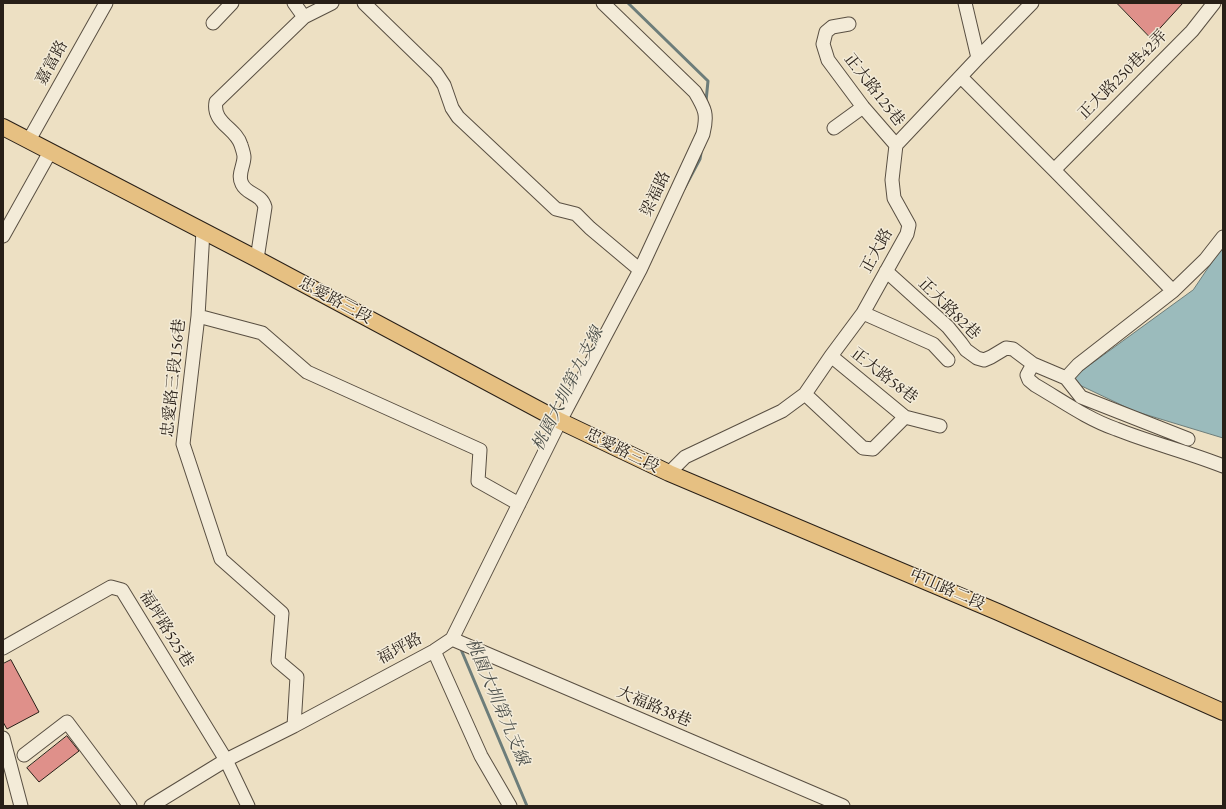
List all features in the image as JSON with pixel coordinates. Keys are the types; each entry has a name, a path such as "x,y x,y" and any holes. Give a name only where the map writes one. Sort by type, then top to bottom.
{"main road":[{"name":"忠愛路三段","path":"3,127 257,259 563,423 668,473"},
{"name":"中山路二段","path":"668,473 998,612 1223,712"}],"street":[{"name":"嘉富路","path":"29,140 106,3"},
{"path":"213,23 232,3"},
{"path":"257,259 265,207 264,202 261,198 246,190 242,186 240,178 244,157 241,145 239,140 219,118 214,109 216,102 304,18 332,3"},
{"path":"364,3 436,73 444,85 452,108 458,117 556,209 576,214 590,228 640,270"},
{"name":"梁福路","path":"563,423 640,270 703,134 706,121 704,108 694,92 603,3"},
{"path":"965,3 978,58"},
{"path":"896,145 960,76 1032,3"},
{"name":"正大路250巷42弄","path":"1054,170 1192,30 1214,3"},
{"path":"297,4 304,18"},
{"name":"正大路125巷","path":"849,24 832,27 826,32 823,44 828,60 863,107 896,145"},
{"path":"960,76 1173,291"},
{"path":"834,128 863,107"},
{"name":"正大路","path":"668,473 685,457 782,411 805,394 862,313 907,234 909,225 894,198 892,180 896,145"},
{"path":"3,236 50,152"},
{"name":"忠愛路三段156巷","path":"203,231 198,316 183,444 221,559 282,613 278,661 297,677 294,726"},
{"path":"1066,378 1078,365 1173,291 1205,260 1223,237"},
{"name":"正大路82巷","path":"886,271 948,327 966,350 976,358 984,360 1006,348 1013,349 1033,364"},
{"path":"862,313 934,344 948,360"},
{"path":"198,316 262,333 307,372 480,450 478,481 519,504"},
{"name":"正大路58巷","path":"831,356 905,417 940,426"},
{"path":"1188,439 1081,397 1066,378 1033,364 1027,375 1029,380 1035,385 1080,412 1114,429 1196,455 1223,466"},
{"path":"805,394 863,448 873,449 905,417"},
{"name":"福坪路","path":"152,806 226,760 294,726 434,651 452,639 519,504 563,423"},
{"name":"福坪路525巷","path":"3,648 110,587 122,590 226,760 248,806"},
{"name":"大福路38巷","path":"452,639 843,806"},
{"path":"434,651 481,756 510,806"},
{"path":"24,755 67,722 130,806"},
{"path":"3,738 21,806"}],"water":[{"path":"1223,246 1223,438 1134,411 1069,380 1193,290"}],"building":[{"path":"1117,3 1183,3 1151,38"},
{"path":"11,660 39,712 7,729 3,722 3,664"},
{"path":"67,736 79,751 39,782 27,768"}],"waterway":[{"name":"桃園大圳第九支線","path":"628,3 708,81 706,101"},
{"name":"桃園大圳第九支線","path":"684,189 700,159 701,153"},
{"name":"桃園大圳第九支線","path":"460,647 527,806"}]}
